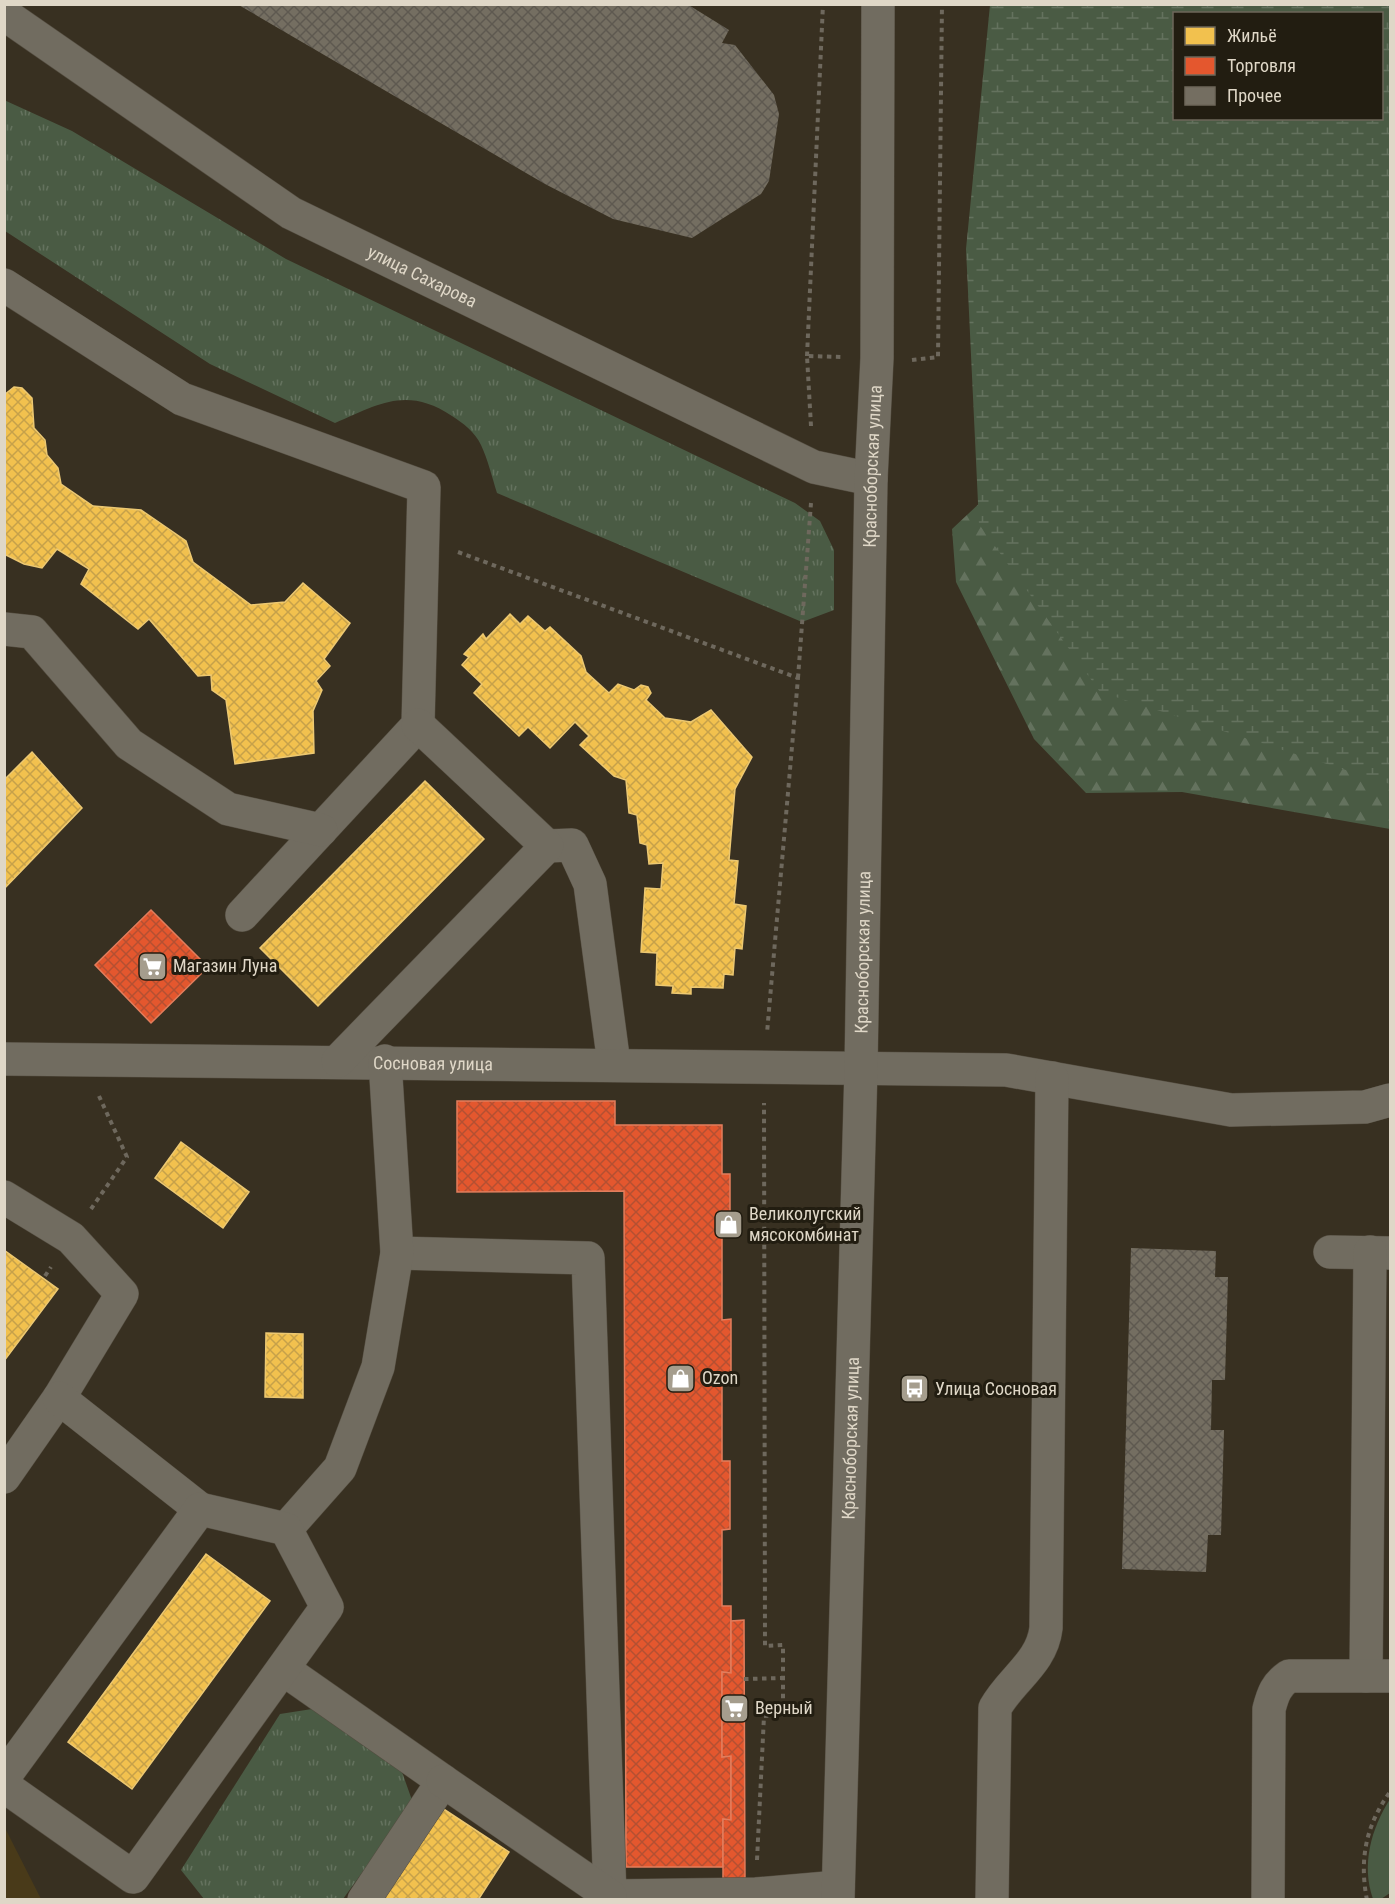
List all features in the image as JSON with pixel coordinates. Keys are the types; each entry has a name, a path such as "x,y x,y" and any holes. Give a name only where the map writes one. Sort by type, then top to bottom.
{"street":[{"name":"Красноборская улица","path":"838,1893 861,1068 871,479 877,358 878,4"},
{"name":"улица Сахарова","path":"4,14 291,213 814,467 871,479"},
{"path":"4,285 182,399 424,487 418,725 242,915"},
{"path":"4,629 32,632 129,744 228,809 321,830"},
{"path":"418,725 546,846"},
{"path":"338,1061 546,846 572,845 590,884 614,1064"},
{"name":"Сосновая улица","path":"4,1059 385,1061 1006,1070 1231,1110 1365,1107 1390,1100"},
{"path":"286,1529 340,1468 378,1367 397,1253 385,1061"},
{"path":"992,1899 995,1708 1010,1685 1040,1654 1046,1628 1052,1078"},
{"path":"4,1197 71,1238 122,1294 59,1398 4,1477"},
{"path":"1268,1899 1269,1709 1274,1693 1280,1683 1289,1676 1378,1676 1380,1252 1330,1252"},
{"path":"397,1253 588,1258 610,1896"},
{"path":"4,1786 133,1877 327,1608 286,1529 200,1509 59,1398"},
{"path":"4,1777 200,1509"},
{"path":"283,1669 610,1896 838,1893"},
{"path":"364,1899 443,1781"}],"path":[{"path":"807,356 823,4"},
{"path":"912,360 938,357 942,4"},
{"path":"423,538 798,678 764,1067 765,1646 783,1645 783,1714 764,1716 756,1894"},
{"path":"45,1276 127,1156 83,1061"},
{"path":"744,1679 783,1678"},
{"path":"1367,1899 1363,1879 1363,1855 1368,1831 1390,1792"}],"shaded area":[{"path":"5,1828 41,1899 5,1899"}],"green space":[{"path":"990,5 1390,5 1390,784 1100,692 979,524 966,249"},
{"path":"4,100 72,131 286,259 795,503 820,521 834,550 834,610 802,622 497,493 486,457 475,436 452,416 436,407 407,400 393,401 335,423 210,364 5,231"},
{"path":"1015,470 1390,738 1390,829 1182,792 1086,793 1034,739 956,582 952,529"},
{"path":"312,1709 402,1772 413,1803 343,1899 204,1899 181,1870 280,1714"},
{"path":"1390,1799 1390,1893 1381,1899 1373,1899 1368,1873 1370,1848 1378,1822"}],"building: Жильё":[{"path":"14,387 22,388 32,398 34,428 45,440 47,455 58,468 61,484 93,506 141,510 186,541 193,562 251,605 285,602 303,583 350,623 324,659 330,666 316,681 322,690 313,711 314,753 235,764 226,700 212,690 211,675 198,676 149,619 138,629 81,584 89,569 57,549 42,568 24,564 4,554 4,395"},
{"path":"510,614 520,624 528,616 545,631 550,627 581,656 586,672 609,693 618,684 634,690 641,685 648,687 651,693 646,700 665,718 691,722 711,710 752,757 735,789 729,860 738,861 734,904 746,906 742,949 735,948 733,975 724,974 723,988 691,987 691,994 672,993 673,986 656,985 657,953 641,952 645,888 661,889 663,863 649,864 647,845 640,843 637,815 629,813 626,780 614,776 580,745 589,736 575,722 550,748 528,727 519,736 474,693 482,684 462,665 469,657 464,654 483,634 486,639"},
{"path":"32,752 82,808 4,889 4,780"},
{"path":"425,781 484,839 318,1006 260,948"},
{"path":"181,1142 249,1192 223,1228 155,1178"},
{"path":"4,1250 58,1289 4,1361"},
{"path":"266,1333 303,1334 303,1398 265,1397"},
{"path":"206,1554 270,1601 132,1789 68,1742"},
{"path":"442,1808 509,1852 478,1900 382,1900"}],"building: Торговля":[{"name":"Магазин Луна","path":"151,910 208,967 151,1023 95,965"},
{"path":"457,1101 615,1101 615,1125 722,1125 722,1174 730,1174 730,1235 722,1234 722,1320 731,1319 731,1385 722,1385 722,1461 730,1461 730,1529 722,1530 722,1606 731,1606 731,1673 722,1672 722,1757 731,1756 731,1820 723,1819 723,1867 626,1867 624,1191 457,1192"},
{"path":"744,1620 745,1885 723,1885 723,1819 731,1820 731,1756 722,1757 722,1672 731,1673 731,1621"}],"building: Прочее":[{"path":"237,4 687,4 729,30 722,43 735,45 774,95 779,114 769,181 761,194 692,238 613,219 545,184"},
{"path":"1131,1248 1216,1251 1215,1277 1228,1277 1225,1380 1212,1380 1211,1430 1224,1430 1221,1535 1208,1535 1206,1572 1122,1569"}],"place":[{"name":"Магазин Луна","path":"152,966"},
{"name":"Великолугский мясокомбинат","path":"728,1224"},
{"name":"Ozon","path":"681,1378"},
{"name":"Улица Сосновая","path":"914,1389"},
{"name":"Верный","path":"734,1708"}]}
